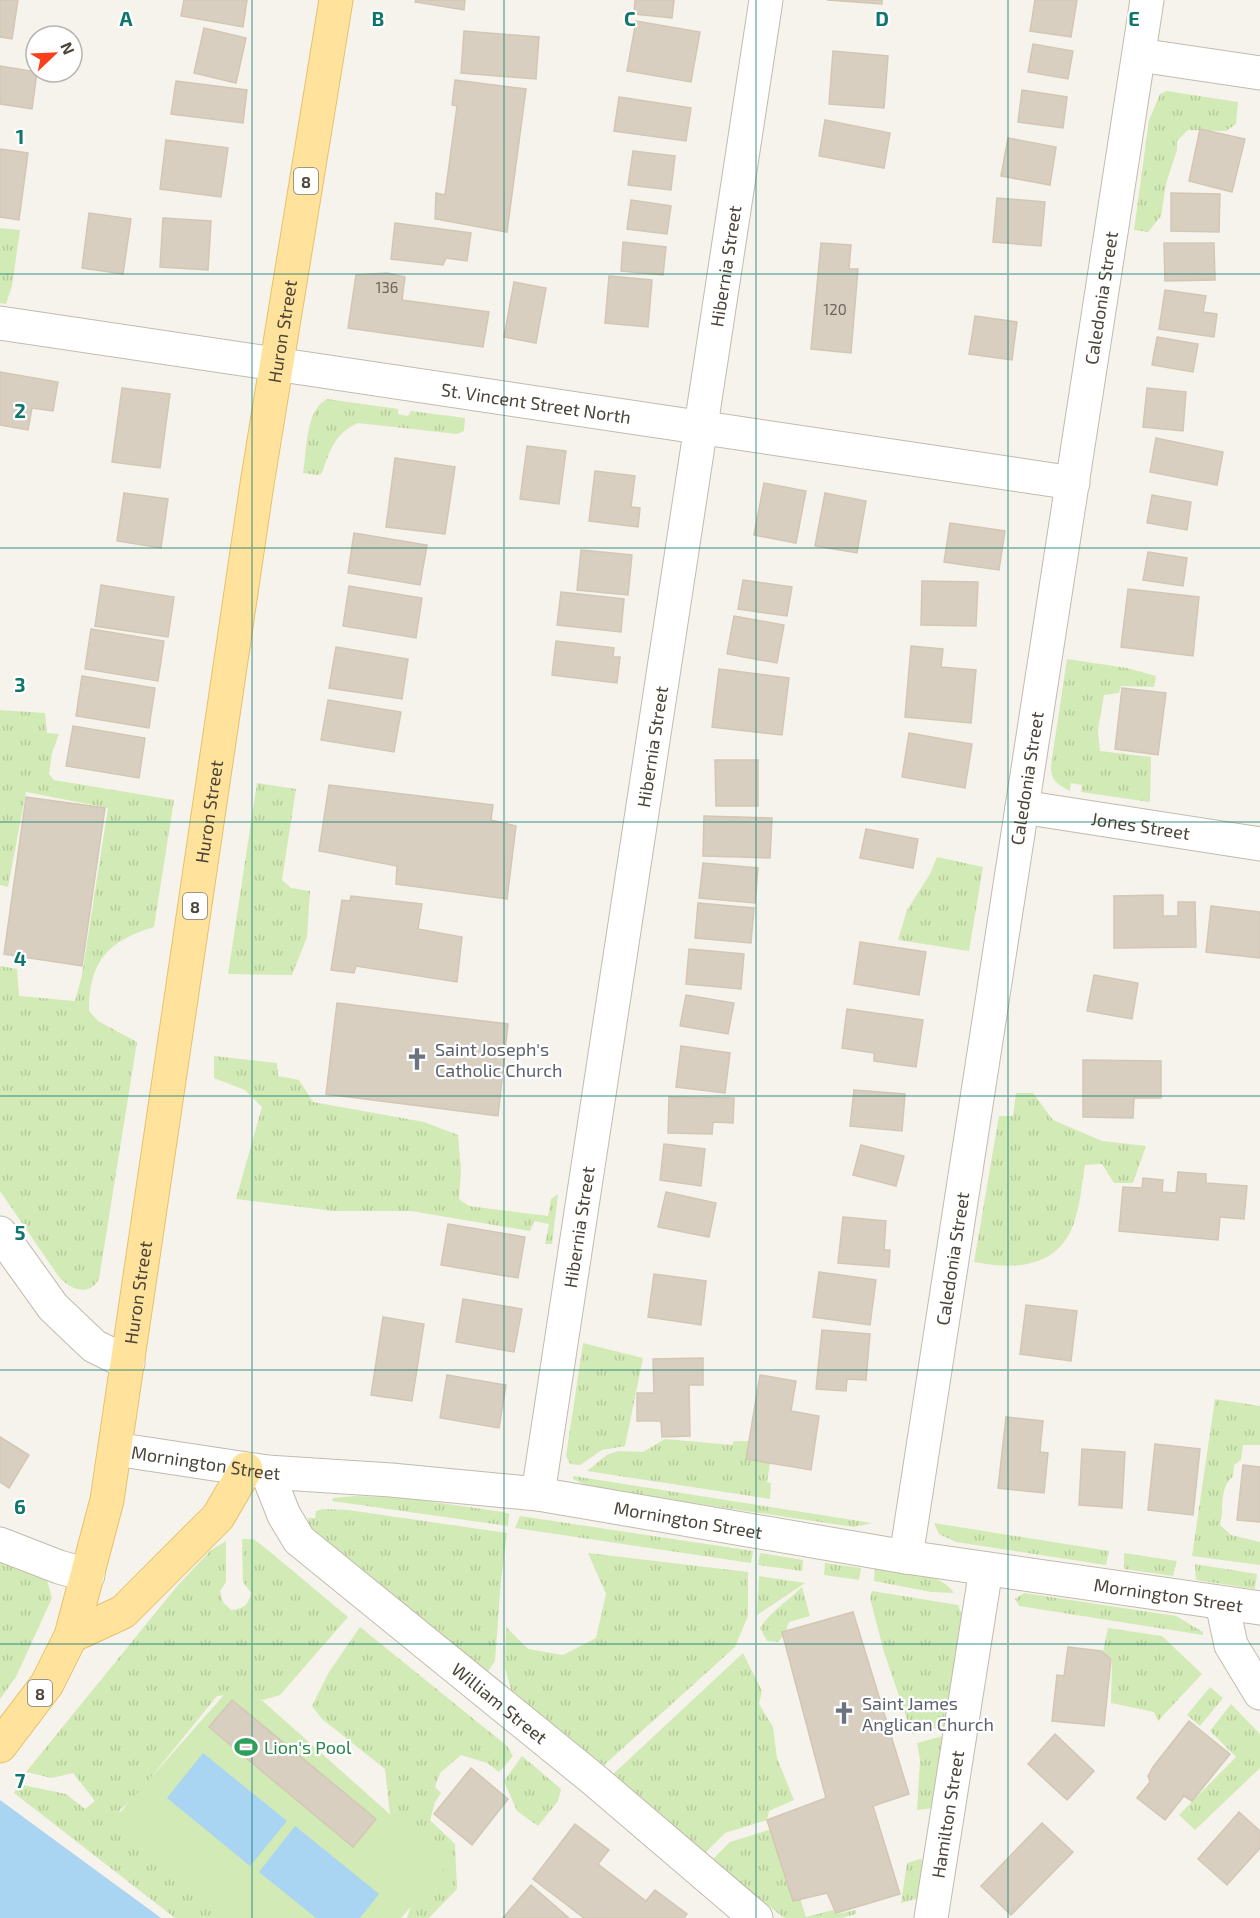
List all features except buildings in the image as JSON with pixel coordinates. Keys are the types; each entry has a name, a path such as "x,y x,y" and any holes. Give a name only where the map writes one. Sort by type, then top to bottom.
{"main road":[{"name":"Huron Street","path":"1,1745 47,1684 71,1636 107,1500 278,363 336,0"},
{"path":"71,1636 123,1612 218,1517 257,1470"}],"street":[{"name":"Hibernia Street","path":"538,1494 766,0"},
{"name":"Caledonia Street","path":"906,1557 1147,0"},
{"path":"1139,55 1260,74"},
{"name":"St. Vincent Street North","path":"0,323 1073,483"},
{"name":"Jones Street","path":"1022,807 1260,844"},
{"path":"0,1233 53,1307 94,1346 128,1363"},
{"name":"Mornington Street","path":"115,1449 257,1470 538,1494 906,1557 1260,1608"},
{"name":"William Street","path":"257,1470 299,1540 592,1778 756,1918"},
{"path":"0,1545 88,1575"},
{"name":"Hamilton Street","path":"931,1918 987,1569"},
{"path":"1222,1603 1231,1645 1260,1693"}],"green space":[{"path":"1167,91 1238,102 1236,124 1226,131 1188,130 1177,141 1177,150 1166,184 1161,216 1148,232 1134,230 1149,120 1160,94"},
{"path":"0,228 20,230 12,286 6,304 0,303"},
{"path":"327,399 398,409 398,414 408,416 411,411 465,418 464,431 457,434 358,423 344,432 334,443 322,473 318,475 303,473 311,421 320,404"},
{"path":"1067,659 1127,668 1156,676 1154,687 1121,686 1119,693 1104,695 1098,730 1100,751 1151,757 1150,802 1081,792 1082,785 1071,783 1070,791 1053,778 1051,765"},
{"path":"0,710 45,713 47,733 59,734 52,753 49,774 54,780 174,800 154,927 124,939 104,956 97,967 90,994 89,1011 98,1021 137,1042 99,1279 95,1285 85,1290 74,1288 59,1277 0,1191 0,966 17,969 19,996 75,1001 82,975 108,808 26,792 8,887 0,885"},
{"path":"257,783 296,789 282,880 291,888 310,891 307,937 292,975 228,974"},
{"path":"937,857 983,867 969,951 898,940 907,910 930,874"},
{"path":"214,1056 277,1063 278,1076 299,1080 313,1102 424,1122 458,1135 461,1171 459,1199 469,1206 548,1216 551,1199 558,1194 552,1244 545,1244 549,1224 534,1221 530,1231 411,1211 334,1211 236,1199 262,1107 245,1090 214,1078"},
{"path":"1016,1093 1033,1093 1053,1120 1102,1141 1146,1146 1133,1183 1114,1183 1102,1164 1085,1165 1078,1210 1070,1233 1061,1246 1050,1255 1022,1265 990,1265 974,1262 999,1116 1013,1116"},
{"path":"583,1343 643,1358 625,1446 602,1450 580,1465 570,1464 566,1456"},
{"path":"1215,1399 1260,1406 1260,1445 1243,1445 1241,1460 1234,1465 1233,1476 1225,1487 1220,1525 1231,1535 1260,1542 1260,1565 1192,1556"},
{"path":"665,1439 732,1445 734,1441 748,1441 751,1459 770,1463 767,1482 771,1483 770,1499 587,1471 607,1455 618,1451 643,1452"},
{"path":"573,1476 872,1523 854,1527 591,1488 573,1479"},
{"path":"356,1496 406,1498 503,1512 509,1514 508,1526 332,1501 333,1498"},
{"path":"348,1510 507,1533 495,1661 486,1674 310,1528 308,1518 315,1518 316,1511"},
{"path":"520,1516 753,1551 751,1563 515,1528"},
{"path":"934,1523 1109,1551 1106,1565 956,1542 939,1534"},
{"path":"242,1539 253,1539 263,1546 348,1617 280,1695 263,1700 242,1693 217,1696 135,1797 119,1811 250,1918 175,1918 14,1793 18,1784 66,1794 85,1809 95,1801 73,1773 52,1778 26,1772 178,1585 211,1550 226,1541 226,1582 220,1591 223,1602 231,1610 245,1606 251,1593 243,1582"},
{"path":"588,1553 748,1572 748,1616 735,1647 603,1766 512,1693 505,1668 506,1627 528,1649 563,1655 596,1638 606,1594"},
{"path":"760,1553 803,1560 802,1571 758,1565"},
{"path":"1124,1553 1177,1561 1173,1576 1124,1569"},
{"path":"0,1558 47,1580 52,1598 16,1677 0,1699"},
{"path":"825,1563 861,1568 859,1580 824,1575"},
{"path":"1195,1564 1257,1574 1255,1589 1196,1580"},
{"path":"875,1567 929,1576 948,1586 954,1593 931,1592 874,1581"},
{"path":"759,1576 805,1583 757,1615"},
{"path":"802,1587 810,1616 789,1622 785,1634 778,1642 767,1641 760,1628 773,1612"},
{"path":"872,1591 958,1605 962,1615 944,1726 912,1734 884,1652 870,1598"},
{"path":"1024,1593 1176,1616 1203,1632 1203,1635 1019,1606 1015,1599"},
{"path":"360,1627 507,1746 513,1756 499,1772 487,1763 461,1755 440,1773 435,1787 441,1793 435,1802 430,1820 455,1844 457,1889 429,1918 407,1918 412,1902 392,1833 385,1769 322,1719 312,1706 329,1672"},
{"path":"1108,1628 1162,1636 1202,1674 1158,1721 1154,1712 1111,1703 1112,1659 1102,1656"},
{"path":"743,1653 762,1691 759,1704 773,1727 777,1758 794,1800 769,1811 767,1820 725,1833 705,1853 611,1776"},
{"name":"Lion's Pool","path":"238,1679 447,1865 401,1918 233,1918 117,1816"},
{"path":"1210,1687 1223,1698 1200,1726 1187,1715"},
{"path":"1231,1704 1260,1734 1260,1768 1195,1830 1179,1815 1236,1757 1210,1731"},
{"path":"943,1736 933,1808 917,1810 920,1760 917,1743"},
{"path":"522,1756 561,1789 558,1801 538,1826 517,1811 504,1781"},
{"path":"778,1827 806,1917 833,1910 837,1914 856,1910 856,1914 841,1918 784,1918 712,1860 730,1842"},
{"path":"920,1859 925,1861 920,1898 901,1903 907,1863"}],"water":[{"path":"203,1753 287,1821 250,1866 167,1798"},
{"path":"0,1800 161,1918 0,1918"},
{"path":"295,1826 379,1894 360,1918 316,1918 259,1872"}],"place":[{"name":"Saint Joseph's Catholic Church","path":"417,1059"},
{"name":"Saint James Anglican Church","path":"844,1713"},
{"name":"Lion's Pool","path":"246,1747"}]}
